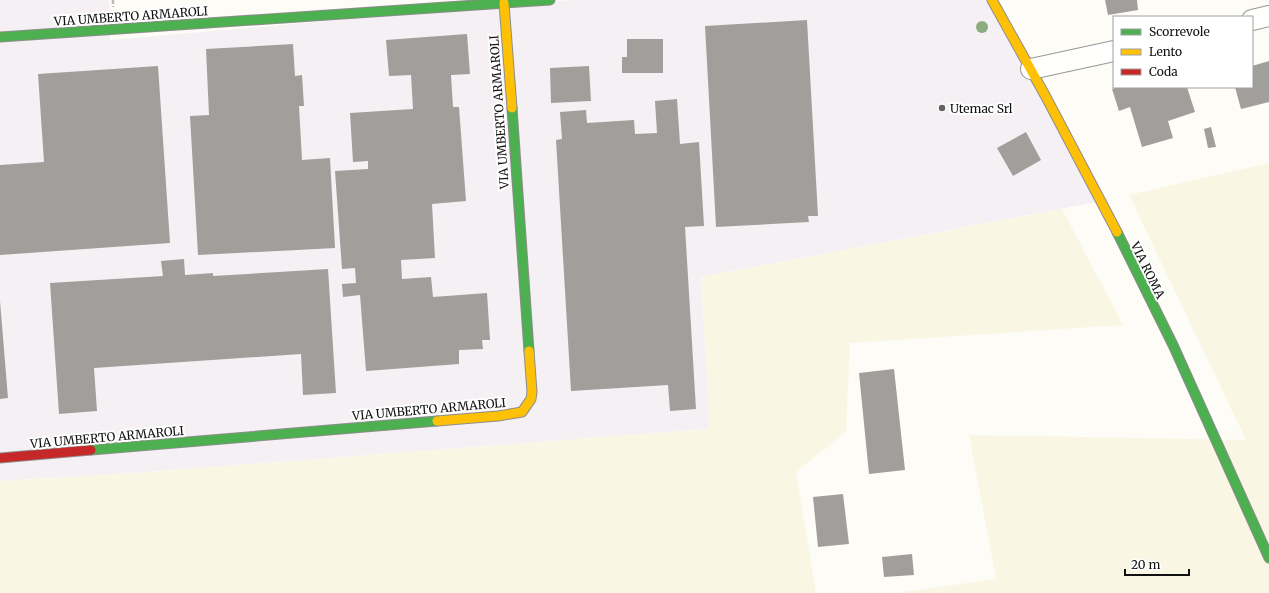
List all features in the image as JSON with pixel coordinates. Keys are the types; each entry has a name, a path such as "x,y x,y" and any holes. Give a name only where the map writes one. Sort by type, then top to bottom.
{"street":[{"name":"VIA UMBERTO ARMAROLI","path":"0,37 550,0"},
{"name":"VIA ROMA","path":"992,0 1031,69 1117,233 1189,380 1269,558"},
{"name":"VIA UMBERTO ARMAROLI","path":"0,458 491,417 522,412 531,399 532,392 504,3"},
{"path":"1253,20 1269,16"},
{"path":"1031,69 1113,51"}],"shaded area":[{"path":"0,0 109,0 110,40 571,0 990,0 1097,202 701,277 710,429 135,473 0,481"},
{"path":"1269,163 1269,593 896,593 996,579 969,435 1246,440 1129,195"},
{"path":"1062,209 1123,325 850,343 846,432 796,472 816,593 0,593 0,481 135,473 710,429 701,277"}],"building":[{"path":"1105,0 1137,0 1138,10 1108,15"},
{"path":"807,20 818,216 808,216 809,222 716,227 705,26"},
{"path":"467,34 470,74 451,75 453,107 459,107 466,201 432,204 435,258 401,260 402,279 431,277 433,297 487,293 490,340 482,340 483,349 459,350 459,364 366,371 360,295 343,297 342,284 356,283 355,268 342,269 335,171 368,169 368,161 353,162 350,113 413,109 411,75 389,76 386,40"},
{"path":"627,39 663,39 663,73 622,73 622,57 627,57"},
{"path":"293,44 295,76 302,75 304,106 299,106 302,160 330,158 335,248 198,255 190,116 209,115 206,49"},
{"path":"1269,61 1269,102 1241,109 1235,88 1253,88 1253,66"},
{"path":"158,66 170,243 0,255 0,165 44,162 38,74"},
{"path":"589,66 591,101 551,103 550,68"},
{"path":"1187,88 1195,112 1168,121 1173,138 1142,147 1130,107 1119,111 1112,89"},
{"path":"677,99 680,144 699,142 704,226 685,227 696,409 670,411 668,385 571,391 556,140 562,139 560,112 586,110 587,123 634,120 635,134 657,133 655,101"},
{"path":"1211,127 1216,147 1208,148 1204,129"},
{"path":"1026,132 1041,160 1013,176 997,148"},
{"path":"184,259 185,275 213,273 213,276 328,269 336,393 303,395 301,354 94,368 97,411 59,414 50,283 163,276 161,261"},
{"path":"0,301 8,398 0,399"},
{"path":"894,369 905,470 869,474 859,373"},
{"path":"843,494 849,544 818,547 813,497"},
{"path":"912,554 914,575 884,577 882,557"}],"traffic: fast":[{"path":"0,37 550,0"},
{"path":"512,108 529,351"},
{"path":"1117,232 1173,345 1269,558"},
{"path":"91,450 437,421"}],"traffic: slow":[{"path":"992,0 1046,97 1117,232"},
{"path":"504,3 512,108"},
{"path":"437,421 498,416 522,412 531,399 532,392 529,351"}],"traffic: jam":[{"path":"0,458 91,450"}],"place":[{"name":"Utemac Srl","path":"942,108"}]}
